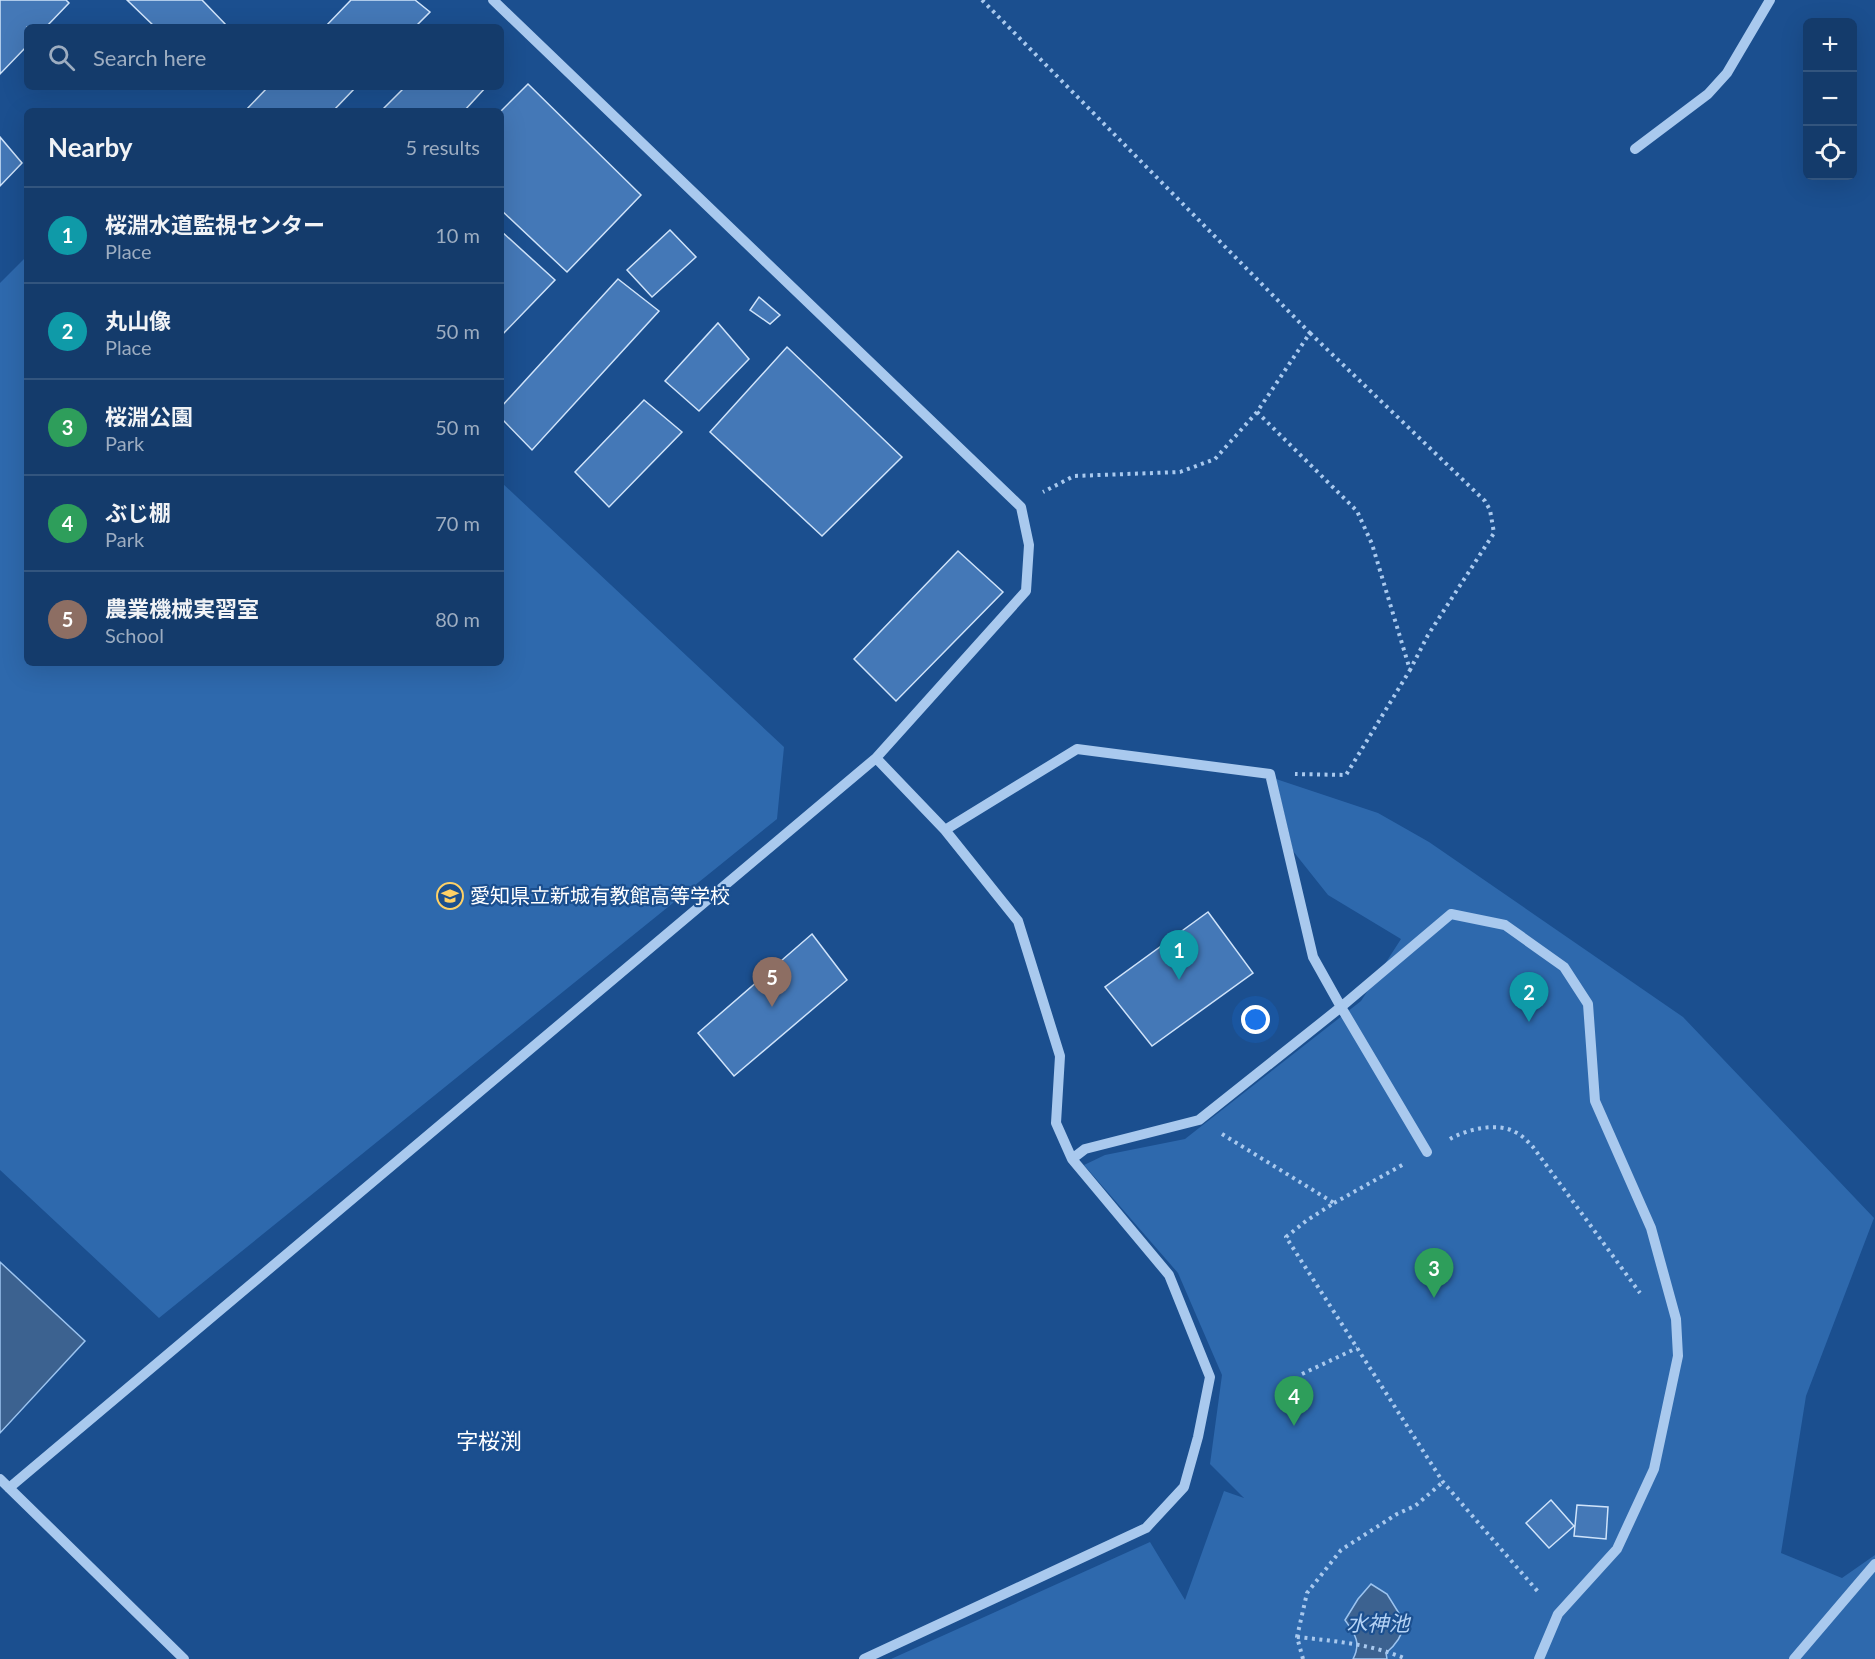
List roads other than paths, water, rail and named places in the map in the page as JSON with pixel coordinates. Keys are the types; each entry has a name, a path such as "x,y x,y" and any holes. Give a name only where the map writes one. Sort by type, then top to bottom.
{"street":[{"path":"9,1488 876,758 1026,591 1029,545 1021,507 493,0"},
{"path":"1635,149 1708,94 1727,73 1770,0"},
{"path":"945,830 1077,749 1270,774 1312,957 1426,1152"},
{"path":"864,1659 1146,1528 1184,1487 1198,1437 1210,1377 1169,1275 1072,1159 1056,1123 1060,1056 1018,921 945,830 876,758"},
{"path":"1072,1159 1084,1149 1199,1120 1341,1007 1451,914 1505,925 1564,967 1588,1004 1595,1101 1651,1228 1676,1319 1678,1356 1654,1469 1637,1509 1617,1549 1558,1614 1539,1659"},
{"path":"0,1479 184,1659"},
{"path":"1794,1659 1875,1564"}],"water":[{"path":"0,1262 85,1341 0,1433"},
{"name":"水神池","path":"1371,1584 1387,1594 1405,1623 1398,1640 1386,1653 1387,1659 1353,1659 1357,1643 1345,1620"}],"place":[{"name":"愛知県立新城有教館高等学校","path":"450,896"},
{"name":"桜淵水道監視センター","path":"1179,980"},
{"name":"農業機械実習室","path":"772,1007"},
{"name":"丸山像","path":"1529,1022"},
{"name":"桜淵公園","path":"1434,1298"},
{"name":"ぶじ棚","path":"1294,1426"}],"district":[{"name":"字桜渕","path":"489,1441"}]}
